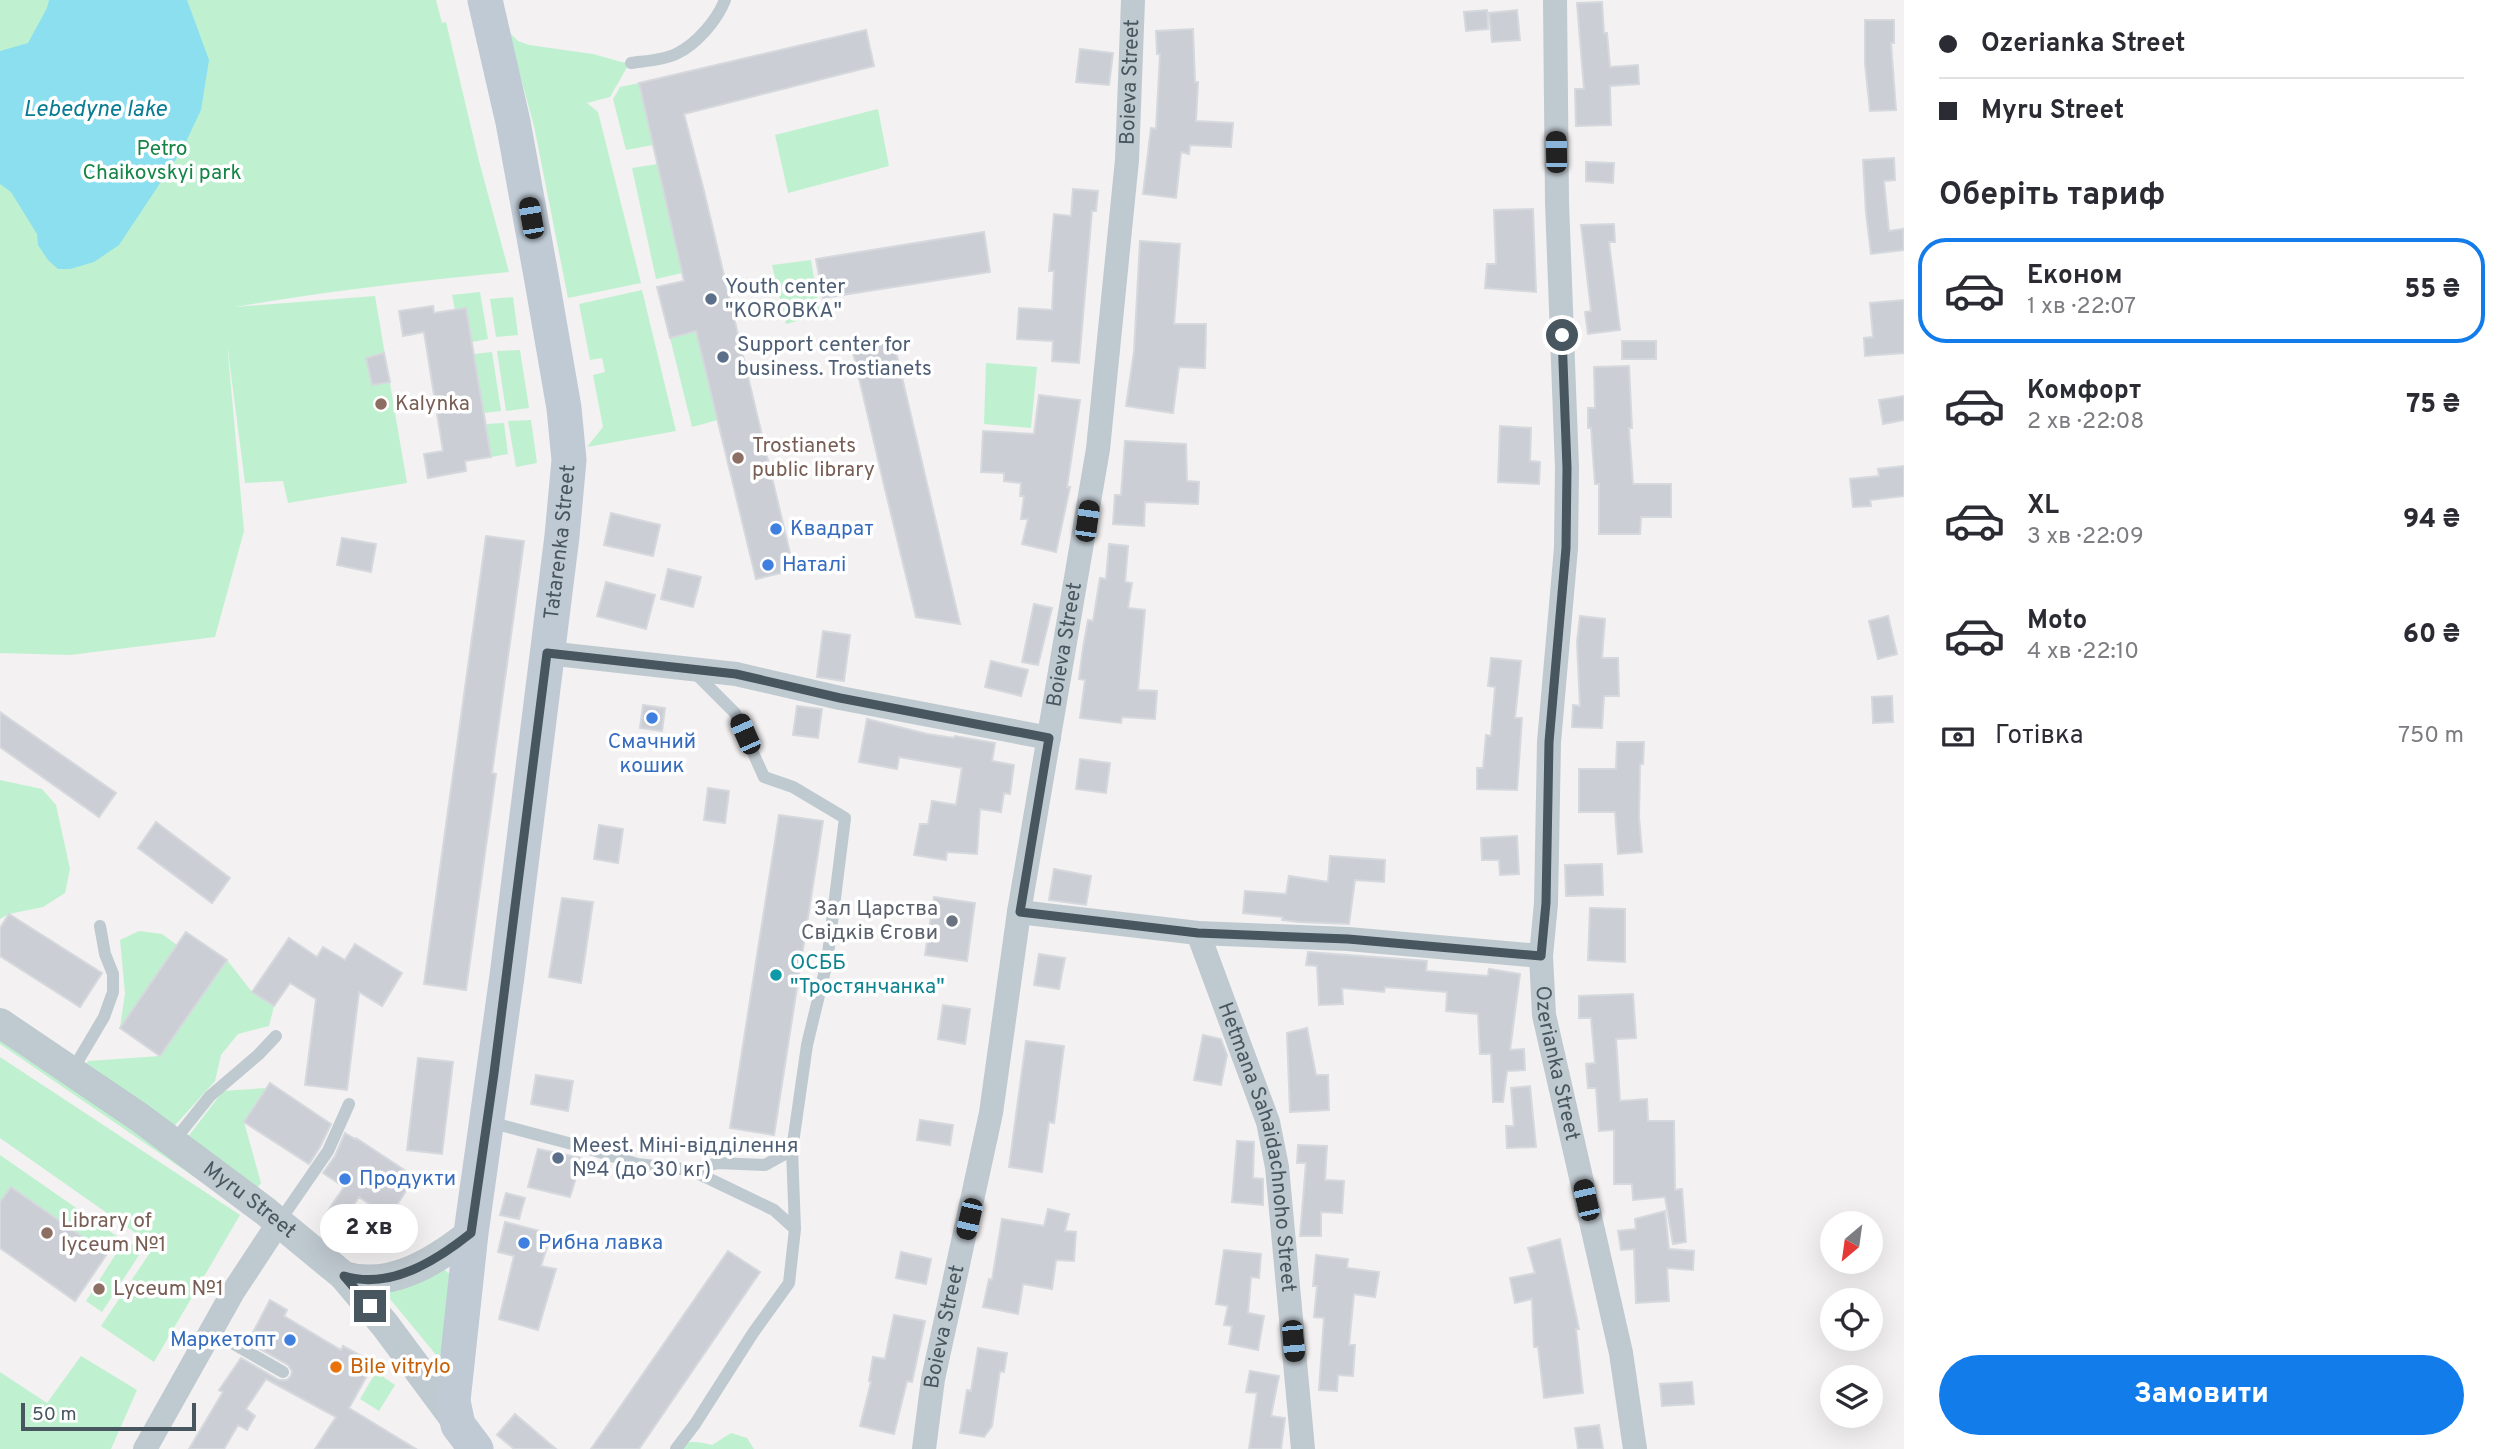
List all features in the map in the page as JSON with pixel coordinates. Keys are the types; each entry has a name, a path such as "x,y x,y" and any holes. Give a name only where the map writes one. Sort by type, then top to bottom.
{"main road":[{"name":"Tatarenka Street","path":"466,1436 453,1401 471,1233 569,467 566,429 513,122 485,0"}],"street":[{"name":"Boieva Street","path":"923,1449 933,1379 991,1113 1020,912 1098,449 1127,160 1133,0"},
{"name":"Ozerianka Street","path":"1555,0 1557,202 1567,468 1566,548 1549,742 1546,903 1541,956 1544,1015 1621,1353 1635,1449"},
{"path":"547,653 736,674 840,698 1049,738"},
{"path":"1020,912 1198,933 1348,939 1541,956"},
{"name":"Hetmana Sahaidachnoho Street","path":"1198,933 1268,1122 1277,1167 1303,1449"},
{"name":"Myru Street","path":"0,1023 172,1142 279,1222 344,1276 385,1325 466,1436"},
{"path":"145,1449 233,1292 279,1222"},
{"path":"344,1276 361,1281 407,1271 432,1262 471,1233"}],"lane":[{"path":"631,63 676,54 709,26 720,13 725,0"},
{"path":"676,1449 789,1283 795,1229 792,1150 807,1045 827,962 845,818 793,787 764,778 735,713 691,669"},
{"path":"72,1072 104,1017 113,992 113,974 105,954 100,926"},
{"path":"172,1142 210,1096 276,1036"},
{"path":"279,1222 328,1151 349,1104"},
{"path":"487,1122 637,1164 691,1170 774,1210 795,1229"},
{"path":"691,1170 718,1163 765,1165 792,1150"},
{"path":"211,1331 283,1372"}],"green space":[{"name":"Petro Chaikovskyi park","path":"0,0 436,0 442,23 446,22 509,272 372,287 235,307 375,296 407,483 288,503 283,481 245,483 227,343 244,531 215,637 70,655 0,653"},
{"path":"508,31 518,41 529,45 593,54 629,64 610,97 587,103 598,112 641,283 568,298 534,126"},
{"path":"639,83 653,145 626,150 613,99 620,87"},
{"path":"878,109 889,166 788,193 775,135"},
{"path":"658,164 682,273 656,279 632,168"},
{"path":"811,260 820,315 786,324 772,265"},
{"path":"642,290 676,431 587,447 603,427 593,375 605,372 602,358 590,360 579,304"},
{"path":"480,292 488,339 472,342 466,309 455,310 452,295"},
{"path":"513,297 518,335 496,337 490,299"},
{"path":"696,331 718,420 692,427 670,338"},
{"path":"520,350 529,408 506,411 497,351"},
{"path":"492,352 501,411 484,413 474,354"},
{"path":"986,363 1037,367 1031,428 984,424"},
{"path":"531,420 537,463 516,467 508,421"},
{"path":"504,423 508,454 491,457 486,424"},
{"path":"0,780 42,789 56,805 70,869 65,893 43,907 9,914 0,919"},
{"path":"139,931 162,934 177,945 120,1028 125,993 120,940"},
{"path":"227,960 252,992 274,1006 269,1026 238,1034 221,1055 215,1081 169,1132 81,1070 88,1061 160,1056"},
{"path":"0,1032 241,1209 0,1044"},
{"path":"0,1057 240,1215 154,1362 101,1326 149,1254 143,1242 134,1232 0,1138"},
{"path":"266,1088 244,1122 261,1183 254,1192 184,1142 223,1091"},
{"path":"0,1155 118,1237 107,1254 11,1187 0,1202"},
{"path":"128,1242 137,1247 139,1255 102,1312 86,1301 121,1246"},
{"path":"443,1269 453,1280 440,1357 390,1299 389,1293 394,1288"},
{"path":"81,1356 137,1390 111,1449 0,1449 0,1372 47,1403"},
{"path":"376,1372 395,1385 379,1411 360,1399"},
{"path":"731,1433 747,1438 754,1449 673,1449 692,1442 712,1445"}],"water":[{"name":"Lebedyne lake","path":"49,0 187,0 209,60 201,110 182,150 119,245 94,262 70,269 58,269 48,260 38,245 37,234 11,192 0,184 0,51 28,43"}],"building":[{"path":"1602,2 1610,67 1638,65 1639,84 1610,86 1611,125 1576,126 1575,89 1584,89 1577,3"},
{"path":"1487,10 1488,29 1466,31 1464,12"},
{"path":"1517,10 1520,40 1492,42 1489,13"},
{"path":"1865,20 1894,20 1894,43 1891,43 1896,110 1870,111 1865,64"},
{"path":"1193,29 1195,82 1198,82 1196,121 1233,123 1231,147 1190,145 1189,154 1181,152 1176,198 1143,194 1151,128 1156,129 1160,54 1157,54 1156,31"},
{"path":"866,30 874,66 684,114 794,570 756,579 696,331 670,338 657,287 684,281 639,83"},
{"path":"1080,49 1113,53 1109,85 1076,82"},
{"path":"1894,158 1895,180 1884,181 1889,231 1903,229 1904,250 1871,254 1863,160"},
{"path":"1586,162 1614,163 1613,183 1586,181"},
{"path":"1073,189 1098,191 1096,211 1092,211 1079,363 1052,361 1053,341 1017,339 1019,308 1052,310 1054,271 1049,271 1054,214 1071,216"},
{"path":"1533,209 1536,292 1485,288 1487,264 1496,264 1494,210"},
{"path":"1614,224 1615,242 1609,242 1620,330 1588,334 1585,312 1591,311 1581,225"},
{"path":"984,232 990,272 823,298 816,259"},
{"path":"1140,241 1180,244 1174,324 1206,324 1205,368 1179,367 1173,413 1126,406 1134,352"},
{"path":"1904,300 1904,353 1865,356 1864,338 1873,337 1870,303"},
{"path":"433,306 434,313 466,308 491,457 465,461 466,471 428,478 424,454 443,451 424,332 403,336 399,311"},
{"path":"893,339 960,624 916,617 884,485 852,348"},
{"path":"1622,341 1656,341 1656,359 1622,359"},
{"path":"384,353 390,382 372,385 366,358"},
{"path":"1629,366 1632,428 1629,428 1633,484 1671,484 1671,517 1641,517 1640,534 1599,534 1599,484 1595,484 1591,428 1588,428 1588,408 1595,408 1594,367"},
{"path":"1039,395 1080,400 1067,487 1070,487 1056,552 1022,544 1028,519 1021,519 1024,496 1020,496 1021,483 1004,481 1004,473 981,472 983,431 1034,434"},
{"path":"1904,396 1904,420 1883,424 1879,400"},
{"path":"1500,426 1531,428 1530,461 1540,462 1539,484 1498,482"},
{"path":"1125,441 1186,444 1187,481 1199,482 1198,504 1145,502 1144,526 1113,524 1115,495 1121,495"},
{"path":"1904,466 1904,496 1870,500 1871,506 1853,507 1850,479 1879,476 1878,469"},
{"path":"611,513 660,525 653,556 604,545"},
{"path":"486,536 524,541 466,990 424,984"},
{"path":"342,538 376,544 371,572 337,565"},
{"path":"1109,544 1128,546 1125,582 1132,583 1128,608 1145,610 1138,690 1157,691 1155,719 1122,717 1121,723 1080,718 1085,680 1079,679 1083,648 1088,620 1093,621 1100,578 1106,579"},
{"path":"668,569 701,577 693,607 661,599"},
{"path":"606,582 655,595 646,629 597,616"},
{"path":"1034,604 1052,608 1038,665 1022,662"},
{"path":"1580,616 1605,619 1602,658 1618,658 1619,696 1604,696 1602,728 1572,727 1573,705 1580,706 1577,642"},
{"path":"1888,616 1897,654 1878,659 1869,621"},
{"path":"823,631 850,635 844,681 817,677"},
{"path":"1491,658 1521,661 1515,718 1522,718 1517,790 1477,789 1477,768 1483,768 1486,735 1491,736 1495,687 1488,686"},
{"path":"991,661 1028,670 1021,696 985,687"},
{"path":"1892,696 1893,722 1873,723 1872,697"},
{"name":"Смачний кошик","path":"643,705 665,708 662,731 640,728"},
{"path":"797,706 822,709 818,738 793,735"},
{"path":"0,712 116,793 99,817 0,747"},
{"path":"867,719 927,734 995,743 992,761 1014,765 1010,794 1004,793 1001,812 980,809 977,854 947,852 946,860 914,855 920,824 928,824 932,801 956,805 962,768 899,757 897,769 859,762"},
{"path":"1617,742 1644,742 1643,764 1640,764 1639,817 1642,852 1618,854 1615,812 1579,812 1579,769 1616,769"},
{"path":"1080,759 1110,763 1106,793 1076,789"},
{"path":"708,788 729,791 725,823 704,820"},
{"name":"ОСББ \"Тростянчанка\"","path":"779,815 823,821 774,1135 730,1128"},
{"path":"156,822 230,878 212,903 138,848"},
{"path":"599,825 623,829 618,863 594,859"},
{"path":"1517,836 1519,874 1500,875 1499,860 1482,860 1481,838"},
{"path":"1330,856 1385,860 1384,882 1355,880 1349,924 1299,922 1282,920 1283,917 1243,913 1245,891 1286,894 1289,876 1328,882"},
{"path":"1602,864 1603,895 1566,896 1565,865"},
{"path":"1054,869 1091,876 1086,905 1049,900"},
{"name":"Зал Царства Свідків Єгови","path":"934,897 975,903 967,961 925,955"},
{"path":"562,898 593,902 581,983 549,977"},
{"path":"1590,908 1625,909 1625,962 1588,960"},
{"path":"9,914 102,973 80,1007 0,956 0,928"},
{"path":"186,932 227,960 160,1056 120,1028"},
{"path":"289,938 317,957 323,947 345,960 355,944 402,973 382,1006 359,992 347,1090 305,1085 316,999 290,983 274,1006 252,992"},
{"path":"1308,952 1427,961 1426,971 1488,976 1489,969 1520,974 1510,1050 1524,1049 1525,1070 1507,1071 1503,1102 1493,1102 1491,1054 1480,1054 1478,1014 1446,1011 1447,992 1385,987 1384,992 1342,988 1343,1004 1319,1005 1317,966 1306,965"},
{"path":"1039,954 1065,958 1059,989 1034,985"},
{"path":"1633,994 1636,1038 1616,1039 1620,1101 1647,1099 1648,1121 1674,1121 1675,1190 1682,1189 1686,1242 1673,1244 1665,1197 1633,1200 1632,1184 1614,1184 1614,1130 1599,1131 1596,1088 1588,1088 1586,1064 1595,1063 1591,1018 1579,1018 1579,996"},
{"path":"943,1005 970,1009 965,1044 938,1039"},
{"path":"1307,1028 1316,1075 1328,1075 1329,1110 1290,1112 1287,1033"},
{"path":"1203,1035 1221,1039 1227,1055 1221,1085 1194,1080"},
{"path":"1026,1041 1064,1046 1054,1123 1049,1122 1042,1172 1009,1167"},
{"path":"418,1058 453,1062 442,1154 407,1150"},
{"path":"536,1075 573,1081 568,1111 531,1104"},
{"path":"270,1083 331,1124 309,1164 244,1122"},
{"path":"1530,1086 1536,1147 1507,1148 1506,1126 1514,1126 1511,1088"},
{"path":"920,1120 953,1125 950,1145 917,1140"},
{"path":"345,1133 415,1177 389,1217 359,1197 341,1225 325,1215 344,1187 323,1173 335,1156"},
{"path":"1237,1141 1254,1142 1253,1178 1263,1179 1263,1205 1232,1202"},
{"path":"1298,1145 1327,1146 1325,1180 1344,1181 1342,1213 1321,1212 1321,1236 1300,1236 1306,1163 1297,1163"},
{"path":"538,1149 582,1158 570,1197 528,1187"},
{"path":"11,1187 107,1254 75,1301 0,1248 0,1202"},
{"path":"506,1193 525,1198 519,1219 500,1215"},
{"path":"1048,1209 1069,1214 1065,1231 1076,1232 1074,1261 1056,1260 1052,1289 1023,1284 1018,1314 983,1307 989,1279 992,1280 1002,1219 1044,1226"},
{"path":"1665,1211 1669,1249 1694,1251 1693,1270 1667,1268 1669,1301 1636,1303 1634,1249 1621,1250 1618,1231 1636,1229 1635,1219"},
{"path":"505,1222 551,1234 541,1266 556,1269 538,1330 499,1319 514,1256 498,1252"},
{"path":"1560,1239 1579,1329 1576,1329 1583,1393 1544,1398 1538,1347 1534,1347 1532,1299 1515,1303 1510,1278 1535,1273 1528,1248"},
{"path":"1224,1250 1261,1254 1259,1278 1251,1277 1248,1313 1264,1316 1258,1350 1229,1344 1232,1326 1224,1325 1228,1306 1216,1304"},
{"path":"728,1251 760,1272 639,1449 591,1449"},
{"path":"901,1252 931,1259 926,1284 896,1278"},
{"path":"1316,1255 1348,1259 1347,1268 1379,1272 1375,1297 1354,1294 1349,1345 1355,1345 1353,1376 1338,1375 1337,1391 1319,1390 1324,1318 1314,1317"},
{"path":"270,1300 287,1310 284,1316 341,1350 343,1346 374,1363 349,1408 416,1449 315,1449 336,1417 266,1379 246,1409 255,1416 247,1430 238,1425 224,1449 189,1449 223,1392 219,1390 241,1358 279,1380 287,1380 291,1376 292,1371 288,1365 251,1344 255,1338 251,1336"},
{"path":"894,1315 925,1321 912,1382 907,1381 894,1434 860,1426 871,1382 873,1357 885,1359"},
{"path":"978,1348 1007,1353 1004,1372 1000,1371 992,1426 984,1437 960,1433"},
{"path":"1250,1371 1279,1376 1271,1416 1285,1418 1281,1449 1249,1449 1257,1393 1246,1392"},
{"path":"1692,1382 1694,1404 1662,1406 1660,1384"},
{"path":"515,1414 556,1449 514,1449 497,1435"},
{"path":"1599,1425 1603,1449 1578,1449 1575,1428"}],"place":[{"name":"Youth center \"КОRОBКА\"","path":"711,299"},
{"name":"Support center for business. Trostianets","path":"723,357"},
{"name":"Kalynka","path":"381,404"},
{"name":"Trostianets public library","path":"738,458"},
{"name":"Квадрат","path":"776,529"},
{"name":"Наталі","path":"768,565"},
{"name":"Смачний кошик","path":"652,718"},
{"name":"Зал Царства Свідків Єгови","path":"952,921"},
{"name":"ОСББ \"Тростянчанка\"","path":"776,975"},
{"name":"Meest. Міні-відділення №4 (до 30 кг)","path":"558,1158"},
{"name":"Продукти","path":"345,1179"},
{"name":"Library of lyceum №1","path":"47,1233"},
{"name":"Рибна лавка","path":"524,1243"},
{"name":"Lyceum №1","path":"99,1289"},
{"name":"Маркетопт","path":"290,1340"},
{"name":"Bile vitrylo","path":"336,1367"}],"route":[{"path":"370,1306 344,1276 361,1281 407,1271 432,1262 471,1233 547,653 736,674 840,698 1049,738 1020,912 1198,933 1348,939 1541,956 1546,903 1549,742 1566,548 1567,468 1562,335"}]}
